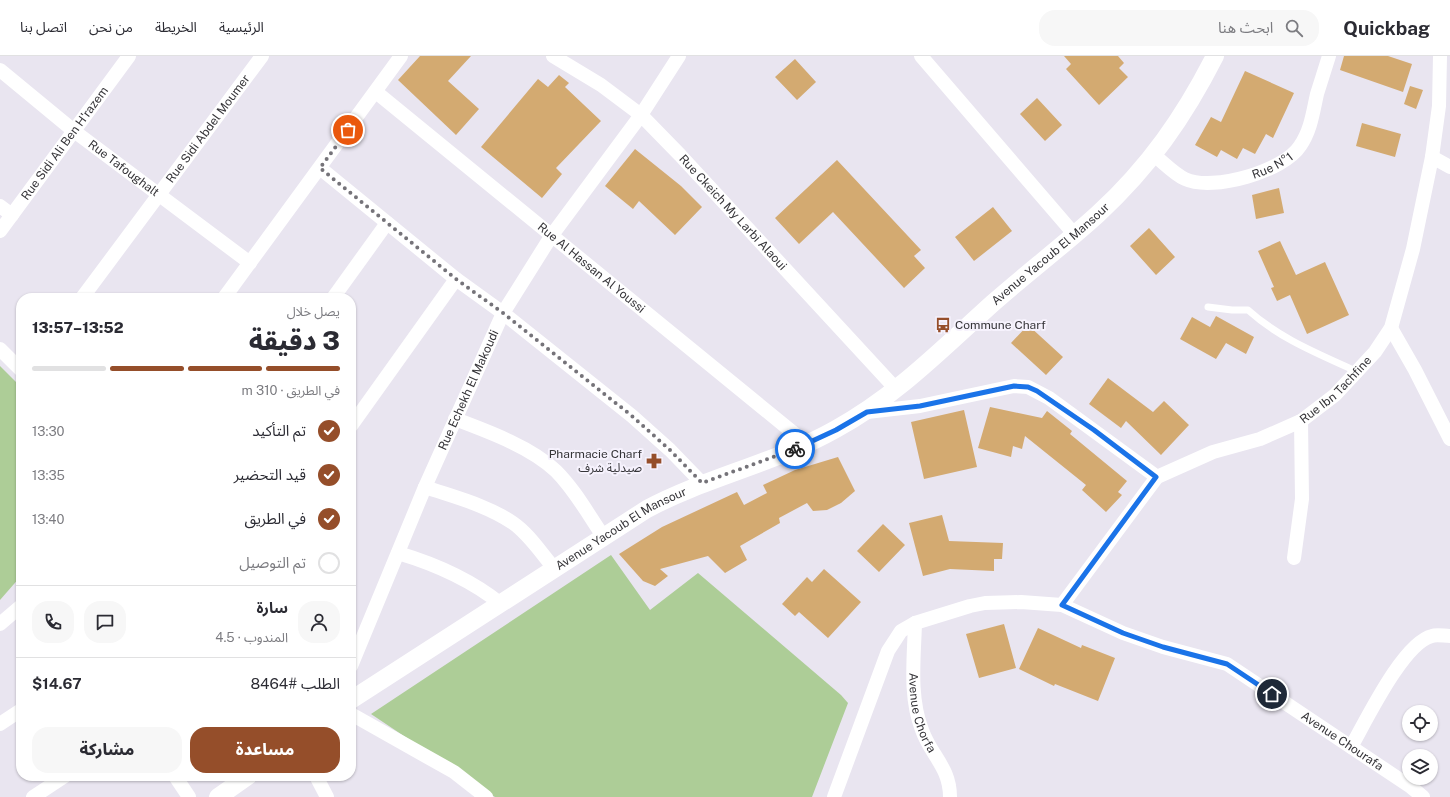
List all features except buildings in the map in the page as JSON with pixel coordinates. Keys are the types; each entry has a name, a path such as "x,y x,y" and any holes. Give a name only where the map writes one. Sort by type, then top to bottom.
{"street":[{"name":"Rue Sidi Ali Ben H'razem","path":"0,231 130,56"},
{"name":"Rue Sidi Abdel Moumer","path":"86,293 262,56"},
{"path":"228,293 401,56"},
{"name":"Rue Ckeich My Larbi Alaoui","path":"553,56 601,85 641,115 680,155 896,389"},
{"name":"Rue Echekh El Makoudi","path":"356,654 425,487 503,313 552,235 641,115 678,56"},
{"path":"921,56 1075,235"},
{"name":"Avenue Yacoub El Mansour","path":"356,697 647,509 677,493 807,444 867,412 896,389 1029,271 1099,214 1154,155 1176,125 1215,56"},
{"name":"Rue N°1","path":"1154,155 1185,179 1201,182 1217,182 1238,179 1278,165 1292,155 1306,136 1313,119 1317,95 1329,56"},
{"name":"Rue Ibn Tachfine","path":"1062,605 1156,477 1212,452 1260,439 1301,421 1335,395 1375,352 1391,328 1413,249 1432,157 1439,106 1440,56"},
{"name":"Rue Tafoughalt","path":"0,70 74,131 250,263"},
{"name":"Rue Al Hassan Al Youssi","path":"376,92 807,444"},
{"path":"1432,157 1450,167"},
{"path":"320,168 456,279 503,313 632,416 670,450 702,483"},
{"path":"0,206 12,215"},
{"path":"337,293 387,223"},
{"path":"356,419 456,279"},
{"path":"1391,328 1415,370 1450,439"},
{"path":"0,349 16,365"},
{"path":"867,412 920,406 1014,386 1024,386 1049,398 1156,477"},
{"path":"455,419 542,459 556,471 571,489 603,536"},
{"path":"1294,558 1302,499 1301,421"},
{"path":"425,487 481,507 513,523 524,532 554,568"},
{"path":"398,553 464,578 483,589 501,604"},
{"path":"834,797 888,651 901,631 915,623 985,603 1021,602 1062,605"},
{"name":"Avenue Chourafa","path":"1062,605 1123,633 1163,647 1227,664 1423,797"},
{"path":"0,624 16,610"},
{"name":"Avenue Chorfa","path":"915,623 913,677 916,711 927,743 948,776 950,797"},
{"path":"1351,747 1371,711 1406,655 1416,645 1432,635 1450,636"},
{"path":"0,724 16,713"},
{"path":"356,717 454,772 486,797"},
{"path":"33,797 57,781"},
{"path":"178,781 189,797"},
{"path":"218,797 241,781"},
{"path":"319,781 327,797"}],"lane":[{"path":"1208,307 1248,310 1263,323 1290,341 1358,372"}],"green space":[{"path":"0,366 16,382 16,582 0,600"},
{"path":"611,555 650,610 698,573 841,695 848,703 812,797 495,797 371,714"}],"way so far":[{"path":"348,130 320,168 456,279 503,313 632,416 688,467 702,483 795,449"}],"place":[{"name":"Commune Charf","path":"943,325"},
{"name":"Pharmacie Charf صيدلية شرف","path":"654,461"}],"route":[{"path":"795,449 836,430 867,412 920,406 1020,385 1037,391 1115,445 1156,477 1062,605 1108,628 1163,647 1227,664 1272,694"}]}
